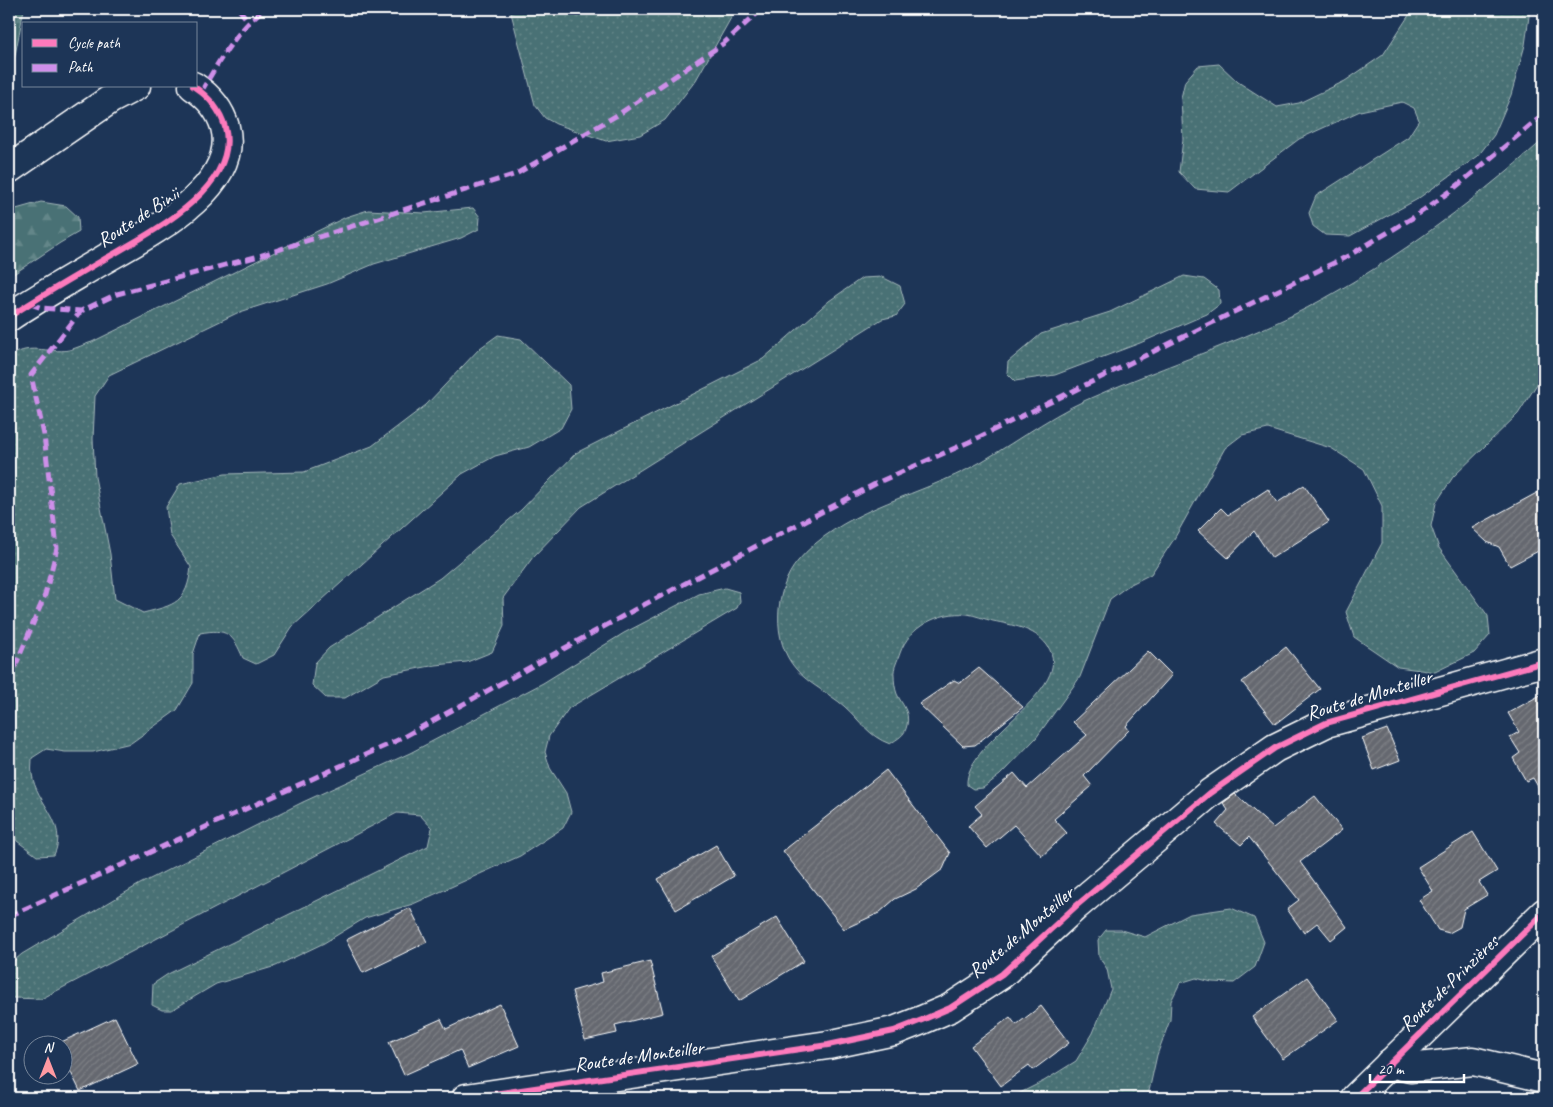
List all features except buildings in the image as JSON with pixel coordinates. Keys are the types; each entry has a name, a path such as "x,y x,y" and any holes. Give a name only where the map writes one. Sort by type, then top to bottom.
{"street":[{"path":"9,169 110,99 132,88"},
{"name":"Route de Binii","path":"9,317 155,230 184,209 202,192 217,173 226,153 227,136 223,119 214,104 195,88"},
{"name":"Route de Monteiller","path":"466,1098 583,1089 861,1039 894,1031 950,1008 1002,974 1076,906 1210,793 1275,748 1309,730 1335,720 1544,662"},
{"name":"Route de Prinzières","path":"1355,1098 1544,913"},
{"path":"1390,1063 1410,1068 1473,1061 1544,1078"}],"green space":[{"path":"9,9 24,9 9,86"},
{"path":"510,9 736,9 696,80 665,120 640,135 606,141 556,124 545,118 535,105"},
{"path":"1413,9 1530,9 1525,45 1511,95 1494,135 1478,156 1416,200 1350,236 1325,235 1313,226 1309,213 1316,196 1408,137 1419,120 1414,108 1402,102 1360,111 1299,139 1229,192 1195,189 1179,172 1183,139 1181,98 1185,81 1198,66 1219,64 1238,82 1277,107 1299,103 1345,81 1383,55"},
{"path":"1544,139 1544,373 1518,414 1453,477 1436,503 1431,526 1439,548 1488,616 1490,635 1474,653 1435,672 1398,667 1354,637 1346,612 1382,543 1382,506 1364,469 1331,448 1268,429 1242,435 1225,448 1174,539 1151,574 1129,585 1110,599 1080,677 1036,738 1000,775 983,788 973,789 967,785 971,768 983,750 1035,697 1048,679 1053,662 1047,645 1036,635 1015,626 967,614 946,615 918,628 904,644 894,670 897,694 908,720 903,734 890,744 876,737 844,706 806,679 796,669 782,644 779,630 780,600 790,573 798,561 815,544 834,530 876,508 966,470 1055,416 1086,400 1266,328 1324,298 1358,279 1423,236 1516,164"},
{"path":"41,202 66,206 78,217 79,232 9,277 9,211"},
{"path":"473,208 480,217 479,229 461,238 374,264 327,284 237,313 109,375 95,396 93,439 95,477 110,554 115,599 143,613 178,600 186,588 189,579 191,567 170,535 166,507 180,484 225,474 304,472 372,446 426,405 480,348 498,335 521,339 569,385 571,409 561,428 529,447 495,456 462,474 292,627 274,655 256,664 243,658 236,643 223,632 200,633 193,654 193,683 177,710 131,743 93,752 65,752 46,749 32,758 32,772 35,785 55,823 58,843 54,855 37,856 17,841 9,825 9,359 15,354 30,349 61,351 92,342 346,217 368,210 424,213"},
{"path":"1184,276 1204,279 1219,290 1220,304 1207,314 1140,343 1055,375 1015,381 1007,373 1008,362 1041,334 1110,312"},
{"path":"882,277 900,286 905,304 896,316 882,319 581,507 533,557 503,598 504,626 492,652 467,662 436,665 384,675 345,698 326,698 312,685 315,663 329,648 440,578 521,510 576,453 763,359 829,301 862,278"},
{"path":"725,588 739,592 740,601 737,608 569,708 549,736 545,752 550,768 566,793 571,812 563,828 520,856 413,904 365,918 324,943 276,966 216,984 172,1010 162,1010 152,1005 153,984 168,974 428,846 432,828 420,815 397,813 41,999 13,998 9,994 9,965 22,954 140,884 303,802 410,753 543,683 624,633 699,594"},
{"path":"1231,908 1254,918 1264,942 1255,967 1234,983 1212,982 1196,978 1180,983 1171,1001 1170,1020 1157,1055 1149,1091 1145,1098 1010,1098 1044,1081 1076,1061 1093,1033 1111,989 1107,969 1099,957 1098,940 1106,930 1121,930 1145,937 1190,914"}],"marked path":[{"path":"239,9 248,21"},
{"path":"201,92 221,58 245,27 264,9"},
{"path":"30,304 42,308 81,311 117,294 259,256 516,174 619,114 724,43 762,9"},
{"path":"9,916 398,740 634,610 881,481 969,442 1348,256 1414,217 1452,190 1544,114"},
{"path":"9,681 45,595 57,548 44,435 31,375 81,311"}],"cycle path":[{"path":"9,317 165,223 205,190 219,170 226,149 225,127 220,114 213,104 196,88"},
{"path":"466,1098 828,1045 894,1031 922,1020 950,1008 1002,974 1076,906 1210,793 1275,748 1326,723 1544,662"},
{"path":"1355,1098 1544,913"}]}
